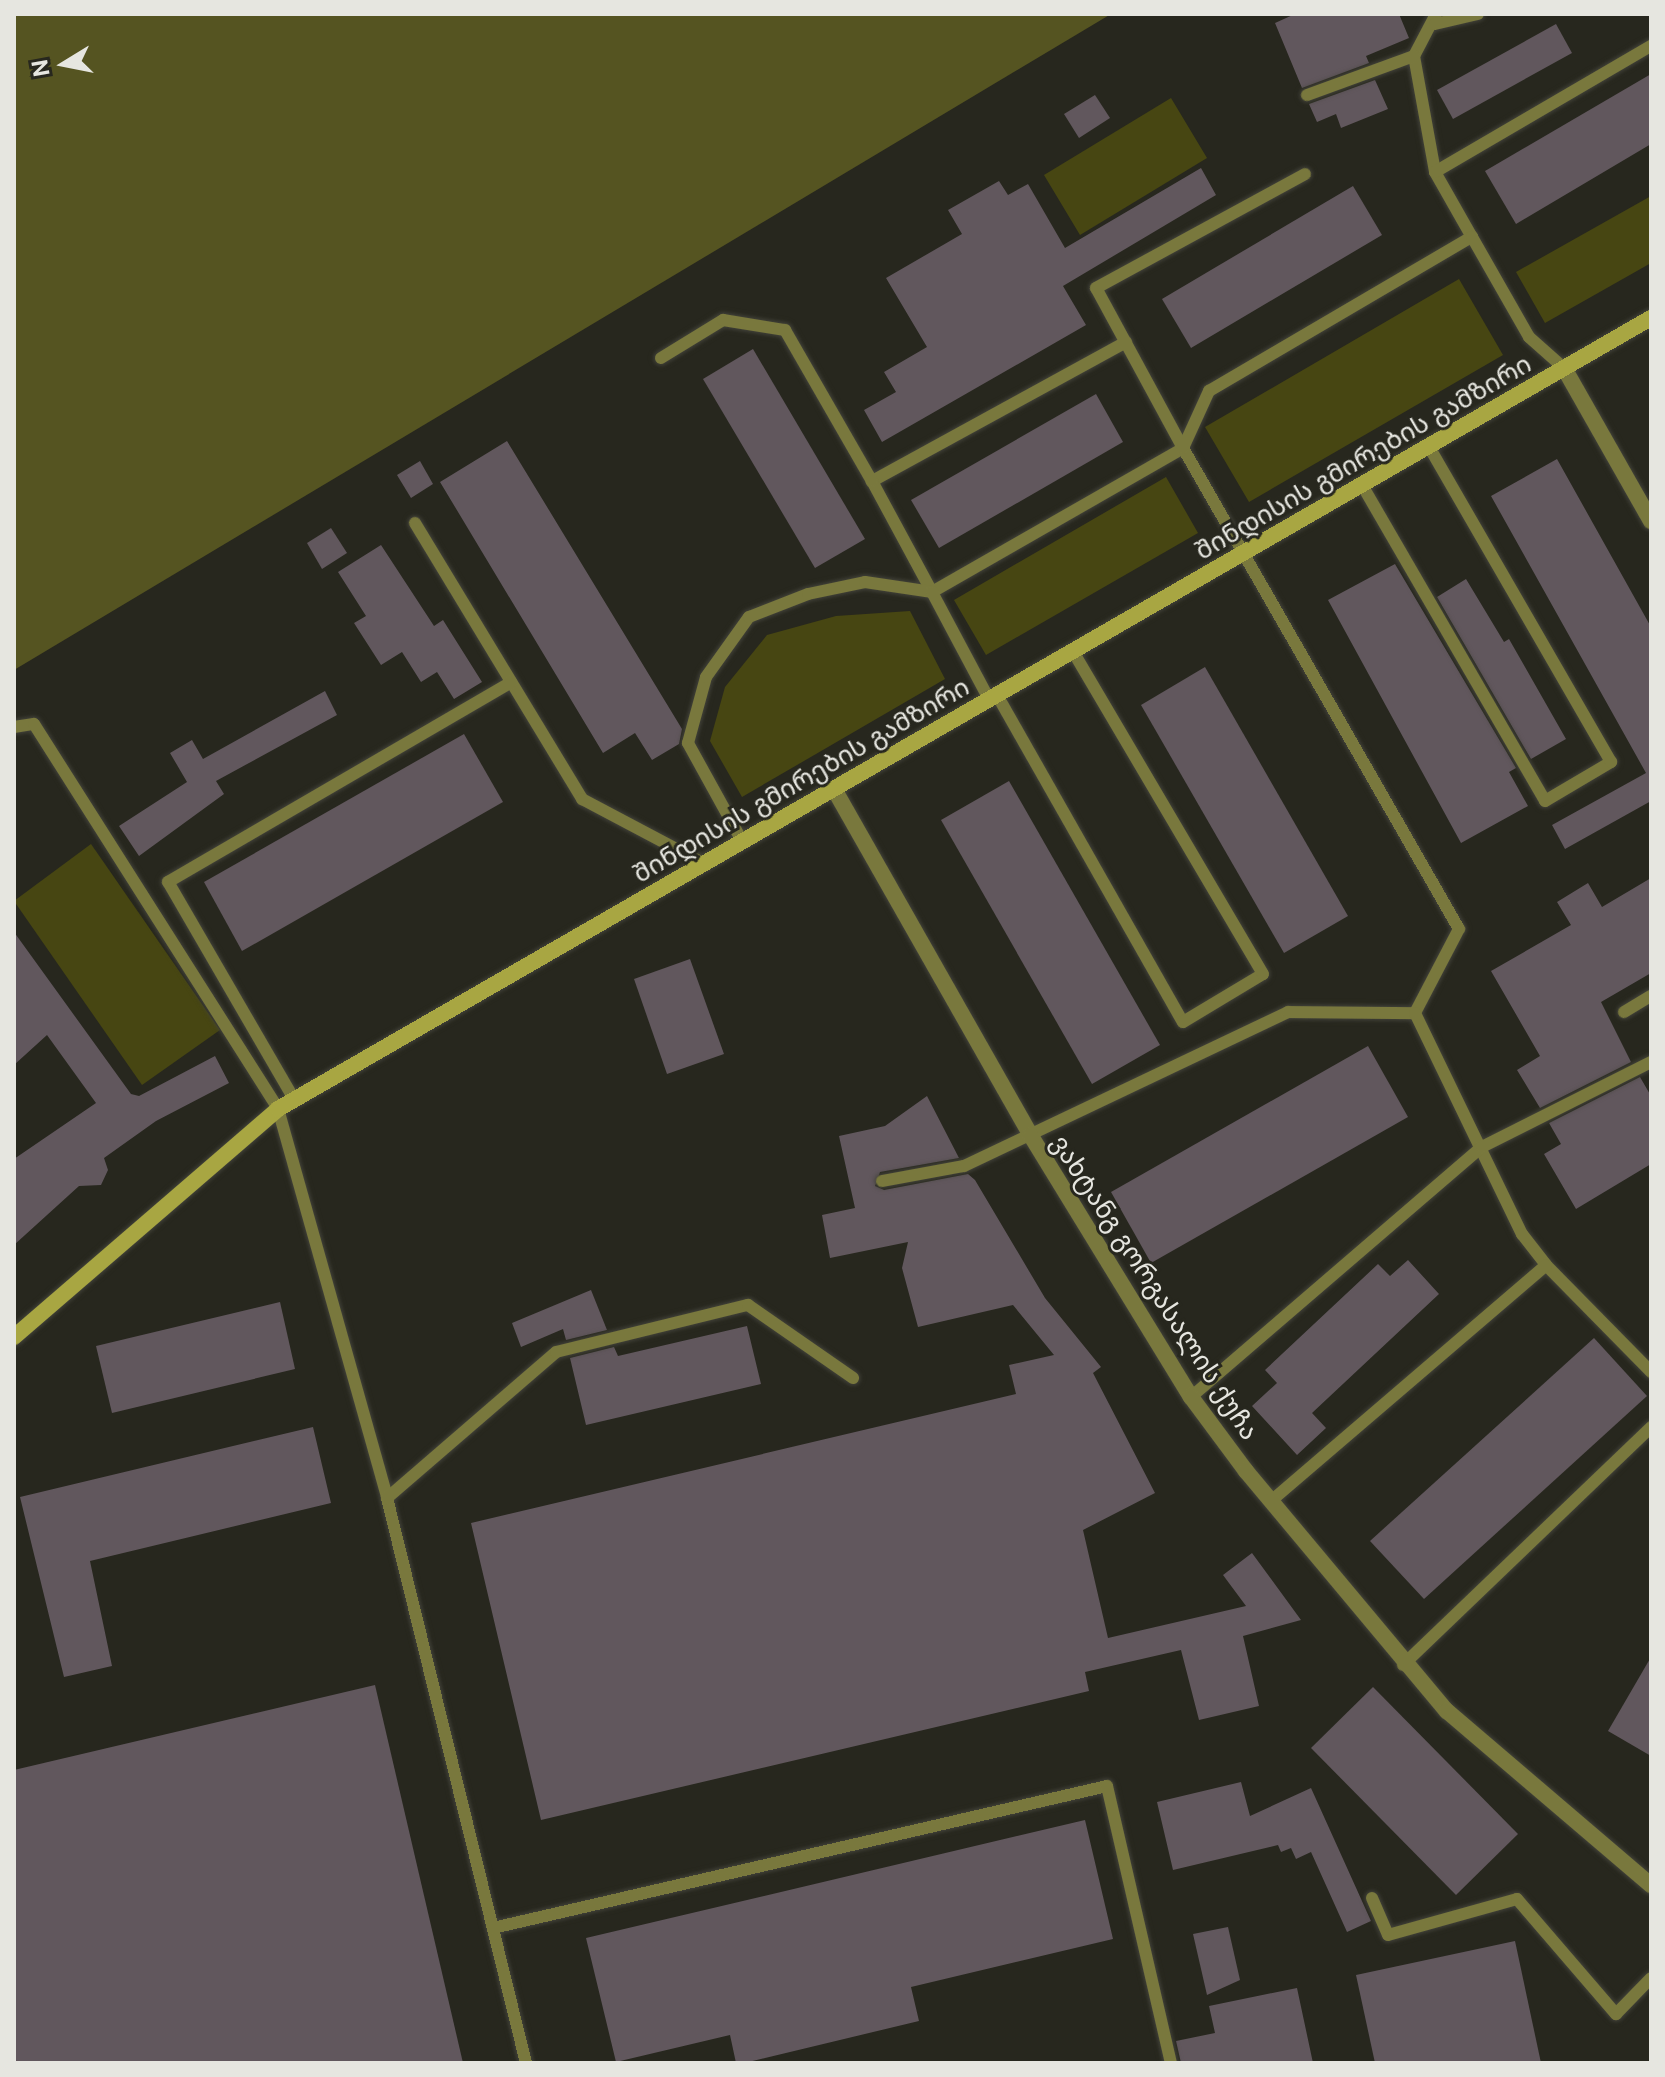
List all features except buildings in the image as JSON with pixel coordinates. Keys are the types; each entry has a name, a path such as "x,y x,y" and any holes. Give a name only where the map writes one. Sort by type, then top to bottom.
{"main road":[{"name":"შინდისის გმირების გამზირი","path":"14,1337 278,1109 294,1099 1651,318"}],"street":[{"path":"1564,368 1651,521"},
{"name":"ვახტანგ გორგასალის ქუჩა","path":"834,789 1031,1136 1191,1397 1403,1665 1574,1824 1651,1885"}],"lane":[{"path":"1478,14 1435,19 1414,56 1435,172 1529,337 1564,368"},
{"path":"1435,172 1651,46"},
{"path":"1307,95 1414,56"},
{"path":"1305,174 1096,288 1183,448 1459,929 1415,1013"},
{"path":"742,841 688,743 706,677 749,617 808,594 865,582 932,592 1183,448 1209,391 1472,237"},
{"path":"661,358 723,320 785,330 932,592 1183,1022 1263,974 1073,651"},
{"path":"872,481 1126,342"},
{"path":"1362,485 1545,801 1611,762 1429,447"},
{"path":"415,523 582,799 705,864"},
{"path":"294,1099 168,882 511,682"},
{"path":"14,727 34,724 278,1109 387,1498 526,2063"},
{"path":"1624,1012 1651,996"},
{"path":"882,1181 964,1166 1288,1012 1415,1013"},
{"path":"1415,1013 1522,1234 1546,1265 1651,1372"},
{"path":"1191,1397 1482,1147 1651,1062"},
{"path":"1271,1501 1546,1265"},
{"path":"387,1498 556,1352 748,1305 853,1378"},
{"path":"1403,1665 1651,1427"},
{"path":"493,1928 1107,1786 1171,2063"},
{"path":"1372,1898 1388,1935 1517,1899 1616,2014 1651,1978"}],"shaded area":[{"path":"14,14 1111,14 14,670"},
{"path":"1171,98 1207,158 1080,235 1044,175"},
{"path":"1651,196 1651,263 1545,323 1516,272"},
{"path":"1459,279 1503,355 1249,502 1205,427"},
{"path":"1166,477 1198,533 986,655 954,600"},
{"path":"910,611 945,679 742,797 710,741 725,687 767,635 836,616"},
{"path":"91,844 220,1030 142,1085 14,901"}]}
